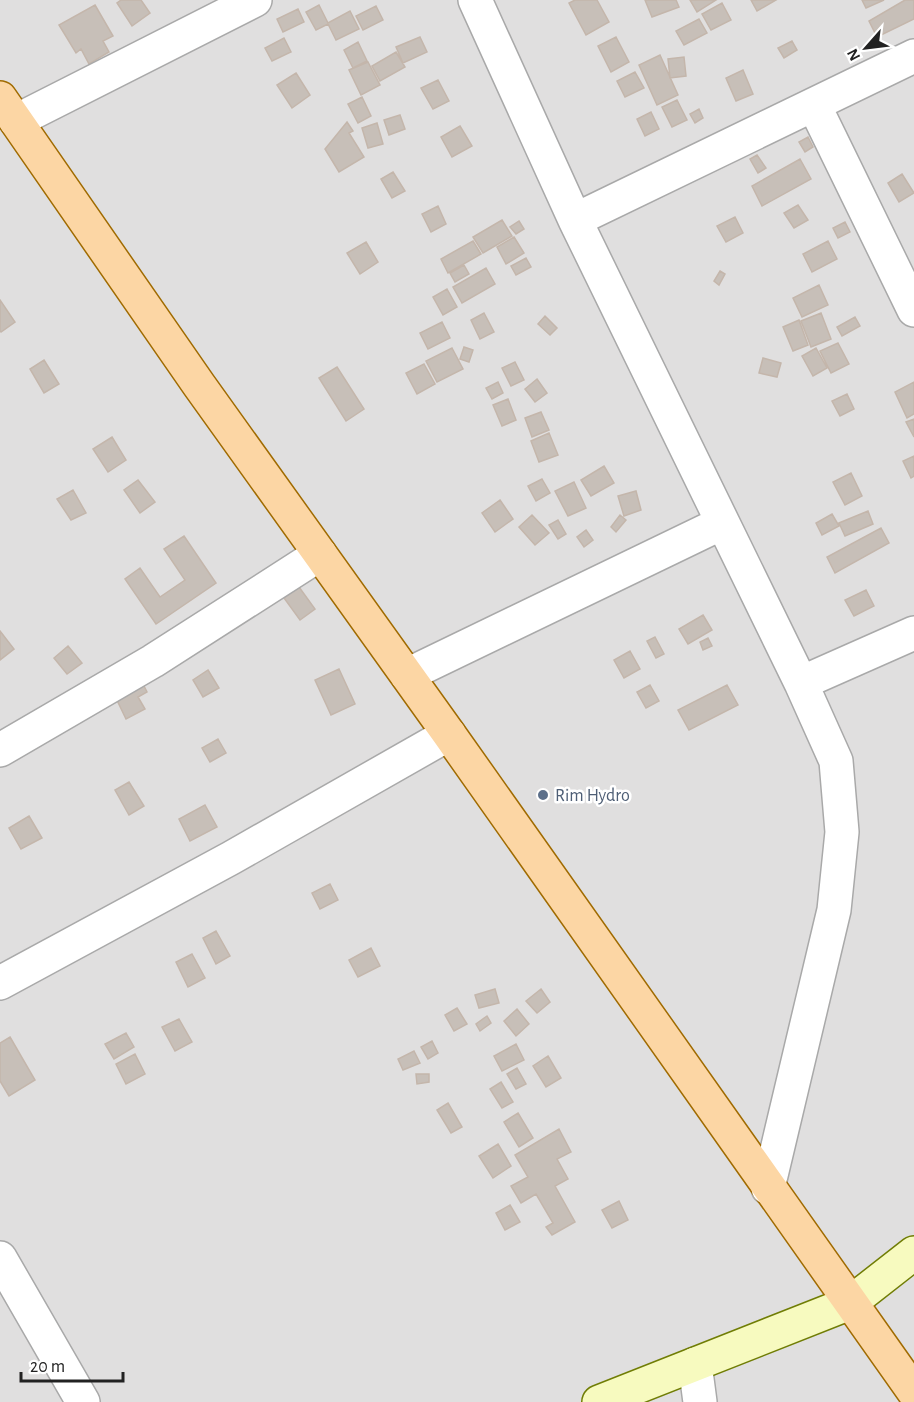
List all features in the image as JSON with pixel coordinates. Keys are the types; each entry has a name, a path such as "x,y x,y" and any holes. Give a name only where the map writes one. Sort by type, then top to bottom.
{"main road":[{"path":"8,109 199,385 914,1392"}],"street":[{"path":"8,109 255,0"},
{"path":"478,1 575,220 801,683 836,761 842,832 834,910 768,1188"},
{"path":"575,220 914,56"},
{"path":"814,105 914,310"},
{"path":"407,675 722,523"},
{"path":"0,750 153,662 320,554"},
{"path":"801,683 914,633"},
{"path":"0,983 231,858 449,734"},
{"path":"599,1402 850,1303 914,1252"},
{"path":"0,1258 83,1402"},
{"path":"695,1364 700,1402"}],"shaded area":[{"path":"0,0 914,0 914,1402 0,1402"}],"building":[{"path":"121,0 141,0 150,13 132,26 117,3"},
{"path":"575,0 597,0 609,22 586,35 569,3"},
{"path":"645,0 676,0 679,7 652,17"},
{"path":"690,0 716,0 697,12"},
{"path":"751,0 776,0 757,11"},
{"path":"862,0 884,0 866,8"},
{"path":"905,0 914,0 914,19 877,37 869,21"},
{"path":"722,3 731,20 711,30 702,14"},
{"path":"95,5 113,36 103,41 109,52 89,64 81,49 76,53 59,25"},
{"path":"319,5 328,23 350,11 359,29 336,40 328,24 316,30 306,12"},
{"path":"376,6 383,20 363,30 356,16"},
{"path":"298,9 304,22 283,32 277,19"},
{"path":"699,19 707,33 684,45 676,31"},
{"path":"420,37 427,52 403,63 396,47"},
{"path":"616,37 629,62 611,72 598,46"},
{"path":"284,38 291,52 272,61 265,48"},
{"path":"792,41 797,50 784,58 778,48"},
{"path":"358,42 367,61 353,68 344,50"},
{"path":"396,52 405,67 380,81 372,66"},
{"path":"660,55 678,95 657,105 639,65"},
{"path":"684,57 686,76 670,78 668,59"},
{"path":"368,62 380,85 361,95 349,70"},
{"path":"743,70 753,94 736,101 726,78"},
{"path":"635,72 644,88 625,97 617,81"},
{"path":"296,73 310,95 292,108 277,85"},
{"path":"438,80 449,101 433,109 421,88"},
{"path":"362,97 371,116 358,123 348,104"},
{"path":"677,100 687,120 672,127 662,107"},
{"path":"699,109 703,118 695,123 690,114"},
{"path":"651,112 659,129 645,136 637,119"},
{"path":"400,115 405,129 389,135 384,120"},
{"path":"347,122 353,131 349,133 364,157 339,172 325,149"},
{"path":"377,123 383,144 368,148 362,128"},
{"path":"460,126 472,146 452,157 441,137"},
{"path":"808,137 813,147 805,152 799,142"},
{"path":"757,155 766,168 758,173 750,159"},
{"path":"800,159 811,179 762,206 752,186"},
{"path":"393,172 405,191 392,198 381,179"},
{"path":"902,174 914,193 899,202 888,183"},
{"path":"798,205 808,220 794,228 784,213"},
{"path":"438,206 446,224 431,232 422,214"},
{"path":"735,217 743,233 726,242 717,226"},
{"path":"502,220 512,236 483,253 473,237"},
{"path":"519,221 524,229 516,234 510,227"},
{"path":"845,222 850,232 838,238 833,228"},
{"path":"514,237 524,253 506,264 497,247"},
{"path":"473,241 481,254 448,273 441,259"},
{"path":"828,241 837,259 812,272 803,254"},
{"path":"366,242 378,262 360,274 347,253"},
{"path":"526,258 531,267 516,275 511,266"},
{"path":"464,265 469,274 455,282 450,273"},
{"path":"486,268 495,284 462,303 453,287"},
{"path":"720,271 725,274 719,285 714,281"},
{"path":"819,285 828,305 802,317 793,298"},
{"path":"447,289 457,307 443,315 433,297"},
{"path":"0,300 15,322 1,332 0,331"},
{"path":"484,313 494,332 480,339 471,320"},
{"path":"821,313 831,339 811,347 801,321"},
{"path":"545,316 557,328 550,335 538,324"},
{"path":"855,317 860,326 842,336 837,327"},
{"path":"799,320 808,345 793,351 783,327"},
{"path":"442,322 450,338 428,349 420,333"},
{"path":"838,343 849,364 831,373 820,351"},
{"path":"464,347 473,350 469,362 460,359"},
{"path":"452,348 463,369 437,382 426,361"},
{"path":"816,348 827,368 813,376 802,356"},
{"path":"763,358 781,363 777,377 759,373"},
{"path":"44,360 59,384 44,393 30,369"},
{"path":"515,362 524,380 511,386 502,368"},
{"path":"424,364 435,384 417,394 406,373"},
{"path":"337,367 364,409 346,421 319,378"},
{"path":"537,379 547,393 535,402 525,389"},
{"path":"498,382 503,393 492,399 486,388"},
{"path":"914,382 914,414 907,418 895,392"},
{"path":"847,394 854,409 840,416 832,401"},
{"path":"508,399 516,420 502,426 493,405"},
{"path":"541,412 549,430 532,437 525,418"},
{"path":"914,419 914,437 906,422"},
{"path":"549,433 558,455 539,462 531,441"},
{"path":"112,437 126,460 108,472 93,449"},
{"path":"914,456 914,476 911,478 903,461"},
{"path":"604,466 614,483 591,496 581,480"},
{"path":"851,473 862,496 845,505 833,482"},
{"path":"542,479 550,493 536,501 528,486"},
{"path":"138,480 155,502 140,513 124,490"},
{"path":"574,482 586,508 568,516 555,491"},
{"path":"73,490 86,513 71,520 57,499"},
{"path":"636,491 641,510 624,516 618,496"},
{"path":"500,500 513,519 495,532 482,513"},
{"path":"868,511 873,524 845,536 839,523"},
{"path":"832,514 839,526 822,535 816,523"},
{"path":"532,515 549,533 535,545 519,527"},
{"path":"620,515 626,520 616,532 611,527"},
{"path":"558,520 566,534 558,539 549,525"},
{"path":"881,528 889,543 835,573 827,557"},
{"path":"586,530 593,540 584,547 577,537"},
{"path":"184,536 216,583 156,624 125,579 140,568 160,597 185,580 164,549"},
{"path":"299,587 315,609 300,620 284,598"},
{"path":"866,590 874,606 854,616 845,600"},
{"path":"703,615 712,630 688,644 679,629"},
{"path":"0,631 14,649 0,660"},
{"path":"655,637 664,654 656,658 647,641"},
{"path":"708,638 712,646 703,650 700,642"},
{"path":"68,646 82,663 67,674 54,658"},
{"path":"630,651 640,669 624,678 614,660"},
{"path":"339,669 355,704 331,715 315,680"},
{"path":"208,670 219,688 203,697 193,680"},
{"path":"142,682 147,692 138,697 145,709 126,719 115,696"},
{"path":"650,685 659,701 646,708 637,692"},
{"path":"727,685 738,705 689,730 678,710"},
{"path":"218,739 226,753 210,762 202,748"},
{"path":"129,782 144,806 129,815 115,790"},
{"path":"205,805 217,827 190,841 179,819"},
{"path":"29,816 42,838 21,849 9,828"},
{"path":"330,884 338,900 320,909 312,893"},
{"path":"216,931 230,956 216,964 203,938"},
{"path":"371,948 380,966 358,977 349,960"},
{"path":"192,954 205,978 188,987 176,962"},
{"path":"495,989 499,1003 479,1008 475,995"},
{"path":"541,989 550,1002 537,1013 526,1001"},
{"path":"457,1008 467,1024 454,1031 445,1015"},
{"path":"517,1009 529,1024 516,1036 504,1021"},
{"path":"487,1016 491,1023 480,1031 476,1024"},
{"path":"179,1019 192,1042 175,1051 162,1027"},
{"path":"126,1033 134,1047 114,1059 105,1044"},
{"path":"10,1037 35,1080 9,1096 0,1081 0,1043"},
{"path":"432,1041 438,1053 428,1059 421,1047"},
{"path":"516,1044 524,1060 502,1071 494,1056"},
{"path":"414,1051 420,1063 403,1070 398,1059"},
{"path":"135,1054 145,1074 126,1084 116,1064"},
{"path":"548,1056 561,1078 546,1087 533,1066"},
{"path":"517,1068 526,1084 516,1089 507,1074"},
{"path":"416,1074 429,1074 429,1082 417,1084"},
{"path":"501,1082 513,1102 502,1108 490,1089"},
{"path":"448,1103 462,1127 451,1133 437,1110"},
{"path":"518,1113 533,1138 519,1147 504,1122"},
{"path":"559,1129 571,1152 557,1159 568,1179 555,1186 575,1222 552,1235 546,1227 553,1223 536,1194 521,1203 511,1186 528,1177 515,1155"},
{"path":"498,1144 511,1166 493,1178 479,1156"},
{"path":"619,1201 628,1220 612,1228 602,1210"},
{"path":"510,1205 520,1222 505,1230 496,1213"}],"place":[{"name":"Rim Hydro","path":"543,795"}]}
